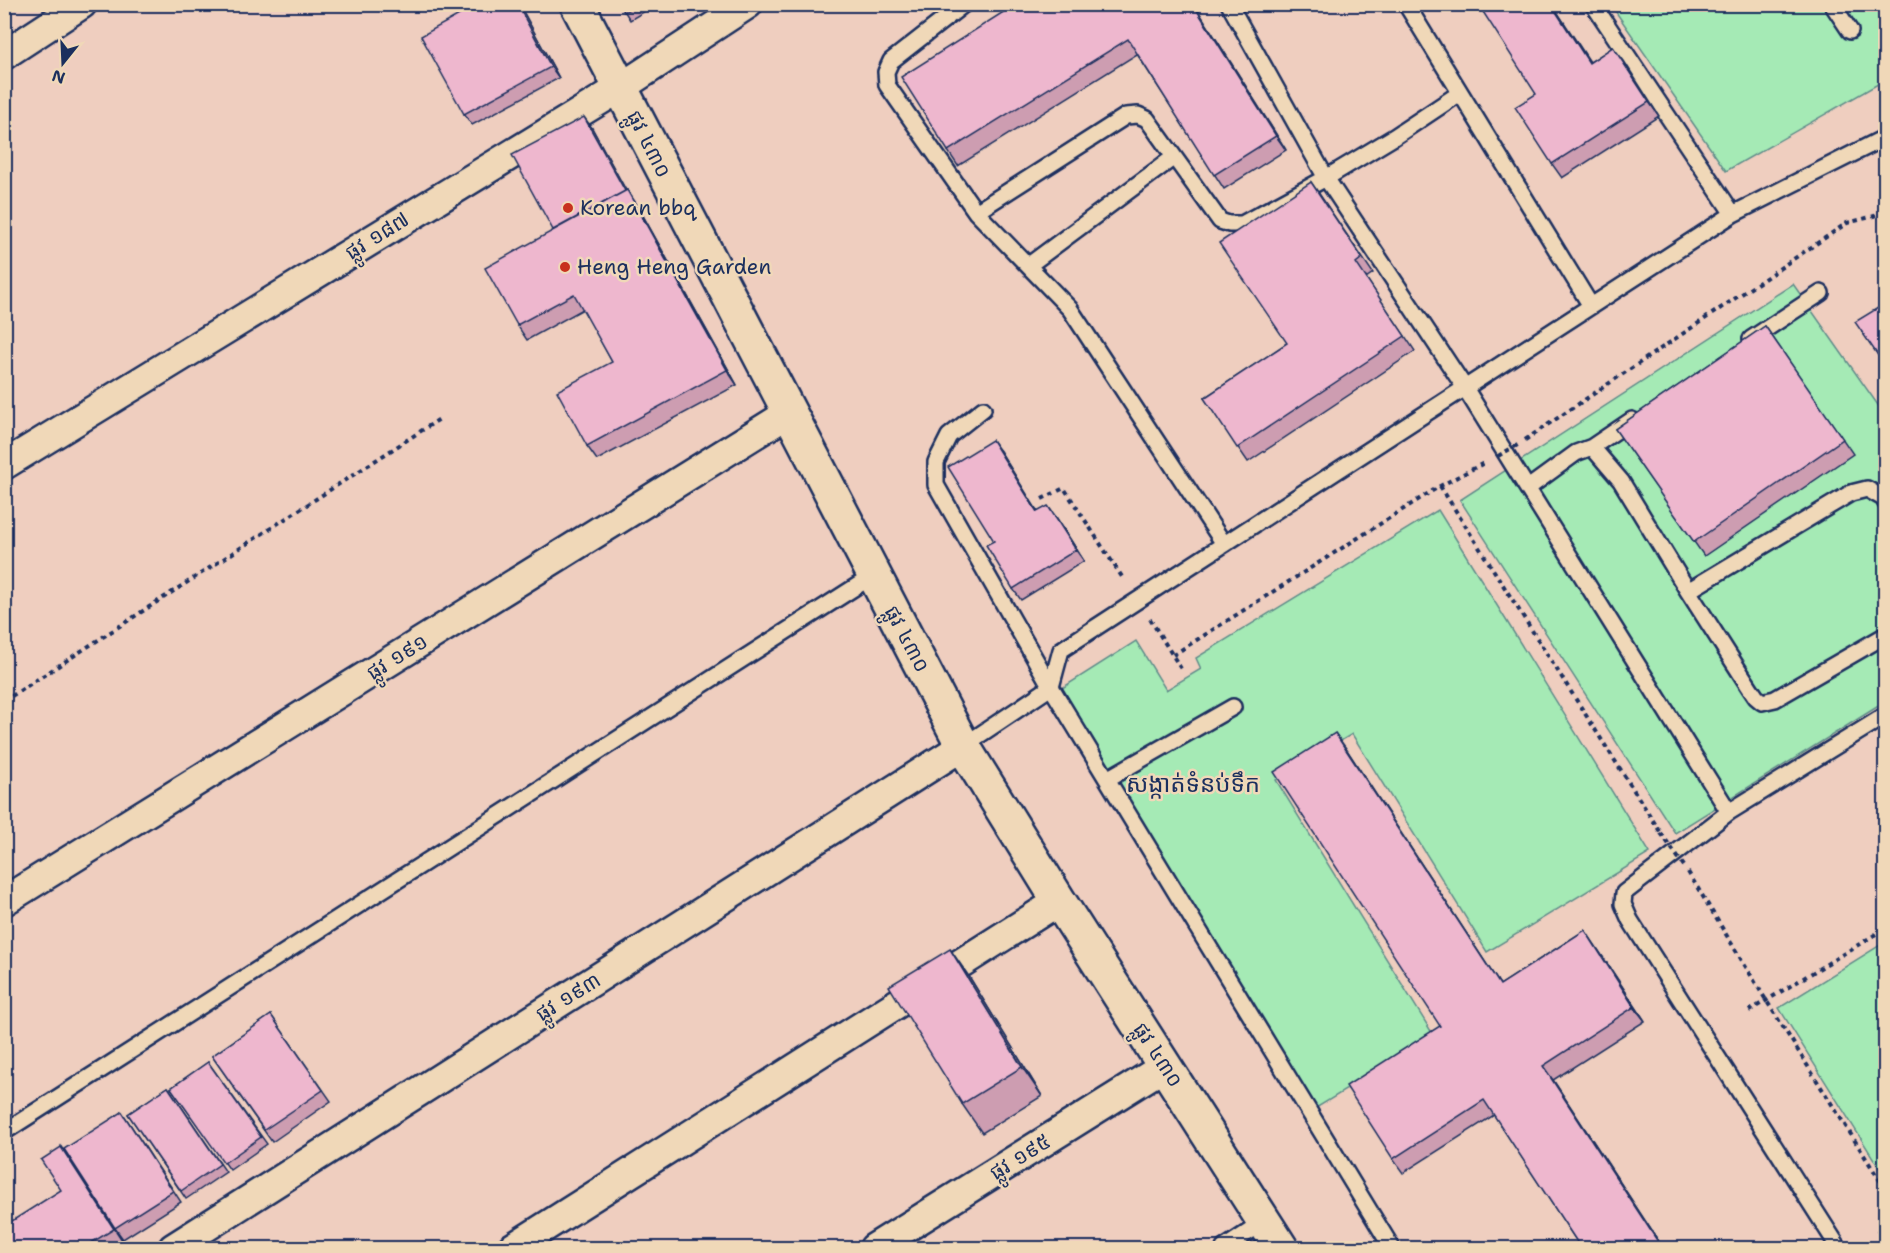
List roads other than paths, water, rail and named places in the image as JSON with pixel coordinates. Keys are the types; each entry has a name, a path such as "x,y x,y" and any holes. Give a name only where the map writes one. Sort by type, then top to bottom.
{"street":[{"path":"4,54 82,4"},
{"name":"ផ្លូវ ៤៣០","path":"577,4 963,746 1059,902 1273,1235"},
{"name":"ផ្លូវ ១៨៧","path":"4,465 620,88 748,4"},
{"name":"ផ្លូវ ១៩១","path":"4,901 789,413"},
{"name":"ផ្លូវ ១៩៣","path":"173,1248 963,746"},
{"path":"512,1248 1059,902"},
{"name":"ផ្លូវ ១៩៥","path":"874,1248 1165,1066"}],"lane":[{"path":"964,4 891,61 886,72 887,85 976,212 1070,309 1224,544"},
{"path":"1229,4 1326,178 1465,388 1730,812"},
{"path":"1406,4 1591,306"},
{"path":"1593,4 1733,214"},
{"path":"1832,4 1850,32"},
{"path":"976,212 1126,116 1138,115 1147,119 1220,221 1242,224 1326,178 1394,137 1460,93"},
{"path":"963,746 1051,687 1061,650 1733,214 1886,137"},
{"path":"1029,265 1174,157"},
{"path":"1735,350 1821,293"},
{"path":"983,409 949,436 936,462 936,485 1051,687 1392,1248"},
{"path":"1528,488 1576,453 1592,447 1640,414"},
{"path":"1592,447 1621,481 1688,591 1750,688 1762,702 1775,699 1886,635"},
{"path":"1688,591 1851,494 1867,489 1883,498 1886,503"},
{"path":"4,1132 874,575"},
{"path":"1107,779 1233,707"},
{"path":"1839,1248 1630,920 1623,904 1624,893 1730,812 1886,715"},
{"path":"1224,1248 1273,1235"}],"place":[{"name":"Korean bbq","path":"568,208"},
{"name":"Heng Heng Garden","path":"565,267"}],"district":[{"name":"សង្កាត់ទំនប់ទឹក","path":"1193,784"}]}
